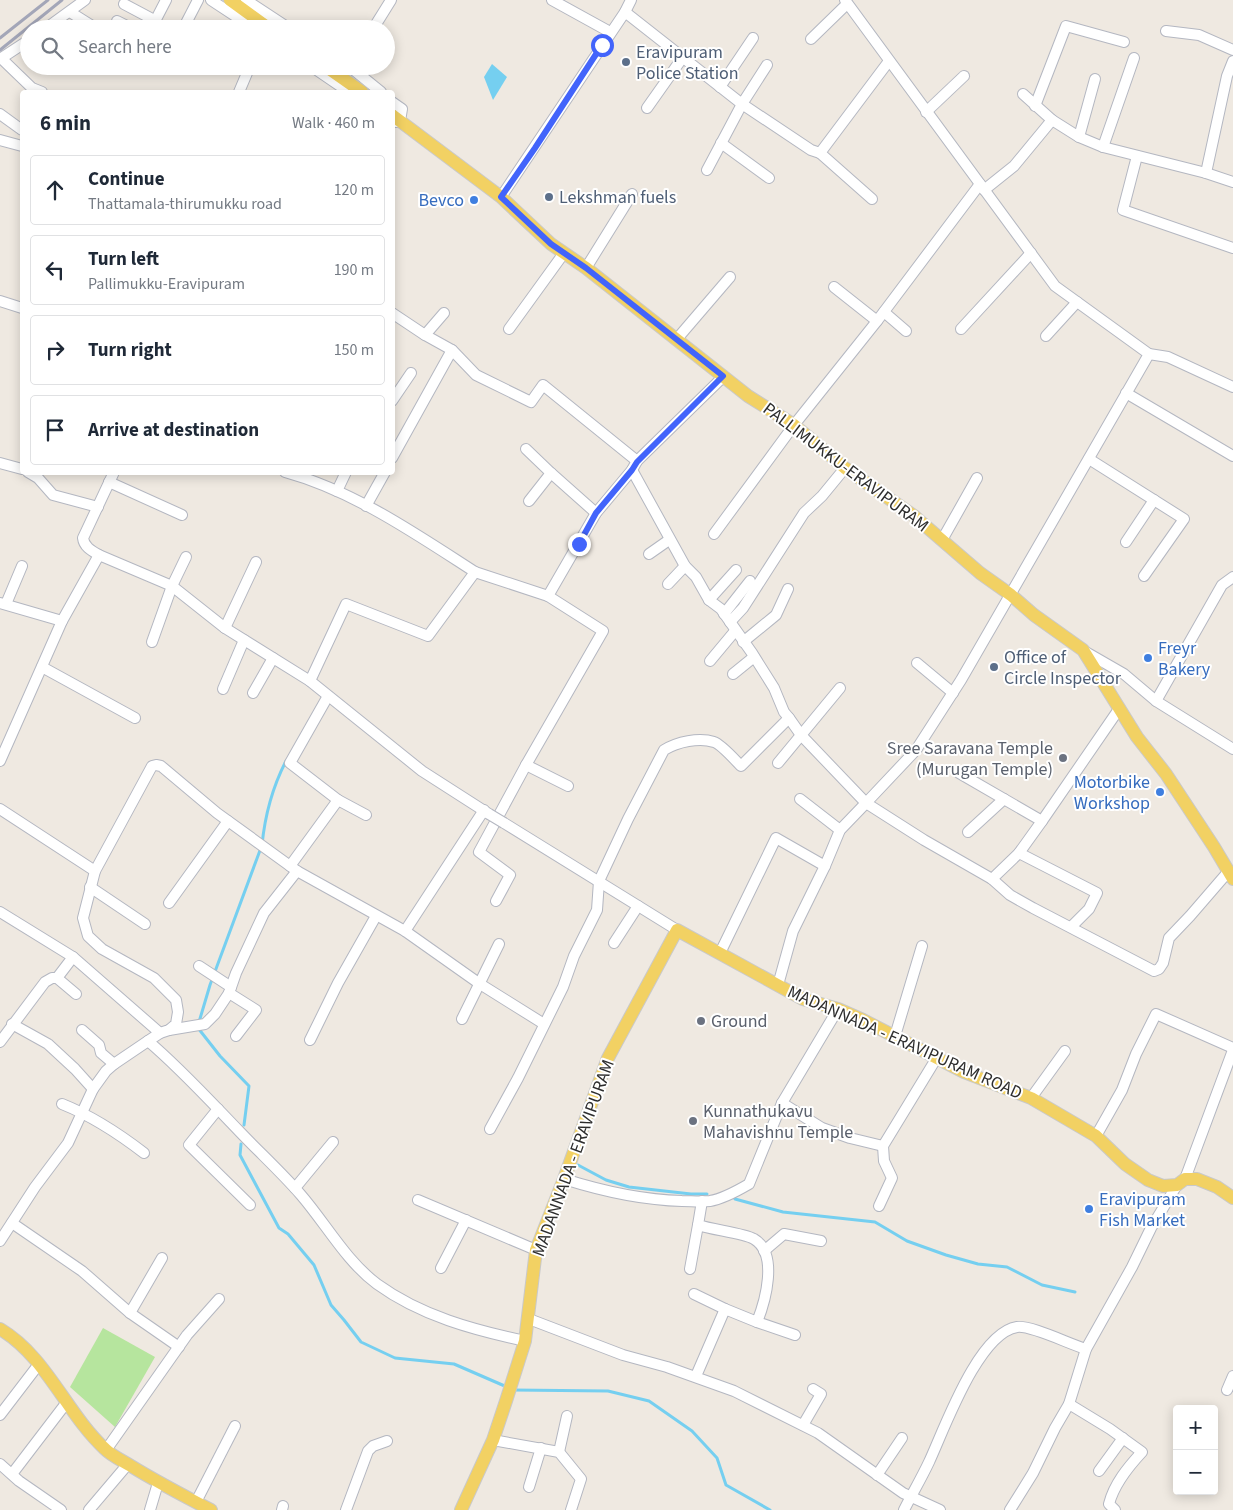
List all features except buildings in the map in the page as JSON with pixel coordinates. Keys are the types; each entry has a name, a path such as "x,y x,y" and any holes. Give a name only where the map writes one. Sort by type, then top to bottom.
{"main road":[{"path":"230,0 259,20"},
{"path":"338,75 359,90"},
{"name":"PALLIMUKKU-ERAVIPURAM","path":"395,119 501,197 551,244 586,268 748,396 794,425 845,468 914,516 980,573 1083,650 1137,736 1166,774 1231,876"},
{"name":"MADANNADA - ERAVIPURAM ROAD","path":"677,930 803,999 838,1009 964,1072 1031,1098 1096,1136 1125,1164 1148,1180 1163,1186 1197,1179 1217,1187 1233,1198"},
{"name":"MADANNADA - ERAVIPURAM","path":"461,1510 493,1440 525,1342 536,1250 608,1058 677,930"},
{"path":"0,1329 29,1352 84,1425 106,1450 158,1482 211,1510"}],"street":[{"path":"58,20 86,0"},
{"path":"156,20 166,0"},
{"path":"188,20 198,0"},
{"path":"211,0 241,20"},
{"path":"246,0 276,20"},
{"path":"379,20 391,0"},
{"path":"552,0 610,32"},
{"path":"501,197 625,12 630,0"},
{"path":"811,39 846,2 1056,286 1149,354 1168,357 1233,387"},
{"path":"124,4 147,20"},
{"path":"70,12 83,20"},
{"path":"625,12 742,104 811,150 820,153 872,199"},
{"path":"1035,106 1066,26 1124,42"},
{"path":"1166,31 1199,35 1233,50"},
{"path":"720,87 753,38"},
{"path":"20,46 0,58 32,88 37,90"},
{"path":"647,108 683,56"},
{"path":"1103,147 1134,58"},
{"path":"820,153 889,61"},
{"path":"1206,173 1227,76 1233,61"},
{"path":"707,170 742,104 767,65"},
{"path":"240,90 246,75"},
{"path":"324,75 346,90"},
{"path":"360,75 379,90"},
{"path":"926,112 964,76"},
{"path":"1079,137 1095,79"},
{"path":"1023,94 1052,120 1079,137 1103,147 1206,173 1233,182"},
{"path":"395,104 402,109 395,119"},
{"path":"0,114 20,129"},
{"path":"714,534 794,425 982,187 1014,166 1052,120"},
{"path":"0,140 20,145"},
{"path":"721,143 769,178"},
{"path":"1137,156 1123,210 1233,248"},
{"path":"586,268 632,194"},
{"path":"509,329 564,253"},
{"path":"962,329 1031,253"},
{"path":"676,340 730,277"},
{"path":"834,287 877,321"},
{"path":"0,301 20,307"},
{"path":"1046,336 1077,302"},
{"path":"884,312 906,331"},
{"path":"425,335 444,313"},
{"path":"395,315 452,350 476,375 532,402 543,385 634,466 669,540 685,566 696,577 710,600 730,622 754,657 770,682 784,712 801,735 866,803 924,840 992,879 1010,895 1154,971 1159,969 1164,963 1169,938 1231,876"},
{"path":"395,453 452,350"},
{"path":"778,985 793,931 825,866 840,830 916,750 953,693 1011,595 1149,354"},
{"path":"395,397 411,373"},
{"path":"548,596 596,513 634,466 723,376"},
{"path":"1126,393 1233,456"},
{"path":"526,449 596,513"},
{"path":"1089,459 1184,519 1144,576"},
{"path":"0,463 20,468"},
{"path":"730,622 743,608 804,513 822,496 845,468"},
{"path":"529,501 551,473"},
{"path":"33,475 53,495 98,507"},
{"path":"296,475 337,491 366,506 411,531 475,572 548,596 603,631 526,765 479,852 510,875 496,901"},
{"path":"337,491 345,475"},
{"path":"366,506 383,475"},
{"path":"182,515 112,477 83,538 83,543 99,555 172,586 225,628 310,681 422,771 589,877 599,881 677,930"},
{"path":"942,540 977,478"},
{"path":"1126,542 1154,500"},
{"path":"649,554 669,540"},
{"path":"0,761 62,621 99,555"},
{"path":"152,642 172,586 186,557"},
{"path":"225,628 256,562"},
{"path":"22,566 3,603 62,621"},
{"path":"668,584 685,566"},
{"path":"710,600 736,570"},
{"path":"310,681 346,604 428,636 475,572"},
{"path":"1156,701 1222,585 1233,577"},
{"path":"710,661 750,581"},
{"path":"743,642 776,615 788,589"},
{"path":"223,689 244,640"},
{"path":"1083,650 1124,674 1156,701 1233,749"},
{"path":"734,674 754,657"},
{"path":"253,693 273,658"},
{"path":"917,663 953,693"},
{"path":"42,666 135,718"},
{"path":"778,763 840,688"},
{"path":"328,696 290,763 338,800 366,815"},
{"path":"992,879 1019,853 1119,708"},
{"path":"490,1129 564,987 574,956 597,910 599,881 628,818 664,750 674,744 699,740 715,742 741,766 789,718"},
{"path":"526,765 568,786"},
{"path":"0,1241 35,1187 68,1143 93,1089 106,1071 176,1024 178,1019 176,1000 154,978 102,949 88,936 83,918 94,871 152,766 161,766 228,821 294,868 405,932 480,984 544,1024"},
{"path":"959,773 1042,821"},
{"path":"800,799 840,830"},
{"path":"968,832 1004,799"},
{"path":"0,912 72,957 164,1031 204,1024 215,1014 230,990 264,913 338,800"},
{"path":"0,809 94,871"},
{"path":"405,932 486,812"},
{"path":"169,903 228,821"},
{"path":"720,954 776,838 825,866"},
{"path":"1019,853 1097,893 1089,909 1071,927"},
{"path":"90,887 145,924"},
{"path":"614,943 638,906"},
{"path":"310,1040 338,983 376,916"},
{"path":"462,1019 499,944"},
{"path":"895,1036 922,946"},
{"path":"57,978 72,957"},
{"path":"198,966 256,1010 236,1036"},
{"path":"0,1042 45,982 52,978 57,978 76,994"},
{"path":"564,1179 589,1187 656,1199 702,1201 711,1201 749,1184 782,1103 838,1009"},
{"path":"1010,1510 1033,1473 1069,1404 1086,1349 1132,1267 1151,1228 1181,1182 1233,1049 1156,1014 1136,1054 1122,1090 1096,1136"},
{"path":"12,1024 48,1044 93,1089"},
{"path":"82,1030 100,1045 101,1053 114,1064"},
{"path":"148,1041 174,1064 295,1188 350,1256 377,1284 410,1305 443,1318 474,1330 525,1342"},
{"path":"1031,1098 1065,1050"},
{"path":"879,1206 892,1178 884,1161 883,1146 936,1059"},
{"path":"782,1103 822,1128 850,1138 883,1146"},
{"path":"62,1104 82,1112 119,1134 144,1153"},
{"path":"218,1109 189,1145 250,1206"},
{"path":"295,1188 333,1142"},
{"path":"418,1200 536,1250"},
{"path":"690,1269 702,1201"},
{"path":"441,1268 466,1220"},
{"path":"12,1223 82,1271 130,1313 179,1347"},
{"path":"698,1225 753,1238 761,1245 769,1274 757,1322"},
{"path":"764,1251 784,1234 821,1241"},
{"path":"130,1313 162,1258"},
{"path":"694,1294 724,1309 795,1335"},
{"path":"106,1450 187,1335 219,1299"},
{"path":"696,1376 724,1309"},
{"path":"529,1319 623,1355 696,1376 734,1390 818,1433 910,1497 940,1510"},
{"path":"904,1510 974,1366 998,1338 1011,1328 1025,1327 1086,1349"},
{"path":"0,1415 3,1404 39,1364"},
{"path":"1227,1390 1233,1376"},
{"path":"803,1425 821,1394 813,1389"},
{"path":"12,1474 67,1402"},
{"path":"1069,1404 1142,1452 1112,1493 1109,1504 1116,1510"},
{"path":"560,1452 567,1416"},
{"path":"196,1502 235,1426"},
{"path":"877,1475 902,1438"},
{"path":"1099,1471 1123,1438"},
{"path":"493,1440 560,1452 582,1479 571,1510"},
{"path":"346,1510 368,1451 373,1446 387,1441"},
{"path":"529,1486 541,1448"},
{"path":"0,1464 35,1493 62,1510"},
{"path":"89,1510 128,1464"},
{"path":"150,1510 158,1482"}],"green space":[{"path":"103,1328 155,1357 115,1427 70,1387"}],"water":[{"path":"492,64 507,77 493,100 484,77"}],"waterway":[{"path":"199,1022 210,985 262,845 270,802 286,761"},
{"path":"198,1028 220,1056 249,1086 244,1125"},
{"path":"241,1144 240,1155 279,1228 288,1234 314,1265 331,1305 361,1342 395,1358 454,1364 507,1387"},
{"path":"578,1165 606,1180 629,1187 707,1194"},
{"path":"735,1199 783,1212 875,1222 907,1241 946,1255 978,1264 1007,1267 1042,1285 1075,1292"},
{"path":"513,1390 608,1391 649,1401 692,1431 717,1458 726,1485 770,1510"}],"railway":[{"path":"23,20 48,0"},
{"path":"37,20 62,0"},
{"path":"0,38 20,22"},
{"path":"0,50 20,34"}],"place":[{"name":"Eravipuram Police Station","path":"626,62"},
{"name":"Lekshman fuels","path":"549,197"},
{"name":"Bevco","path":"474,200"},
{"name":"Freyr Bakery","path":"1148,658"},
{"name":"Office of Circle Inspector","path":"994,667"},
{"name":"Sree Saravana Temple (Murugan Temple)","path":"1063,758"},
{"name":"Motorbike Workshop","path":"1160,792"},
{"name":"Ground","path":"701,1021"},
{"name":"Kunnathukavu Mahavishnu Temple","path":"693,1121"},
{"name":"Eravipuram Fish Market","path":"1089,1209"}],"route":[{"path":"579,544 596,513 637,462 723,376 586,268 551,244 501,197 602,45"}]}
